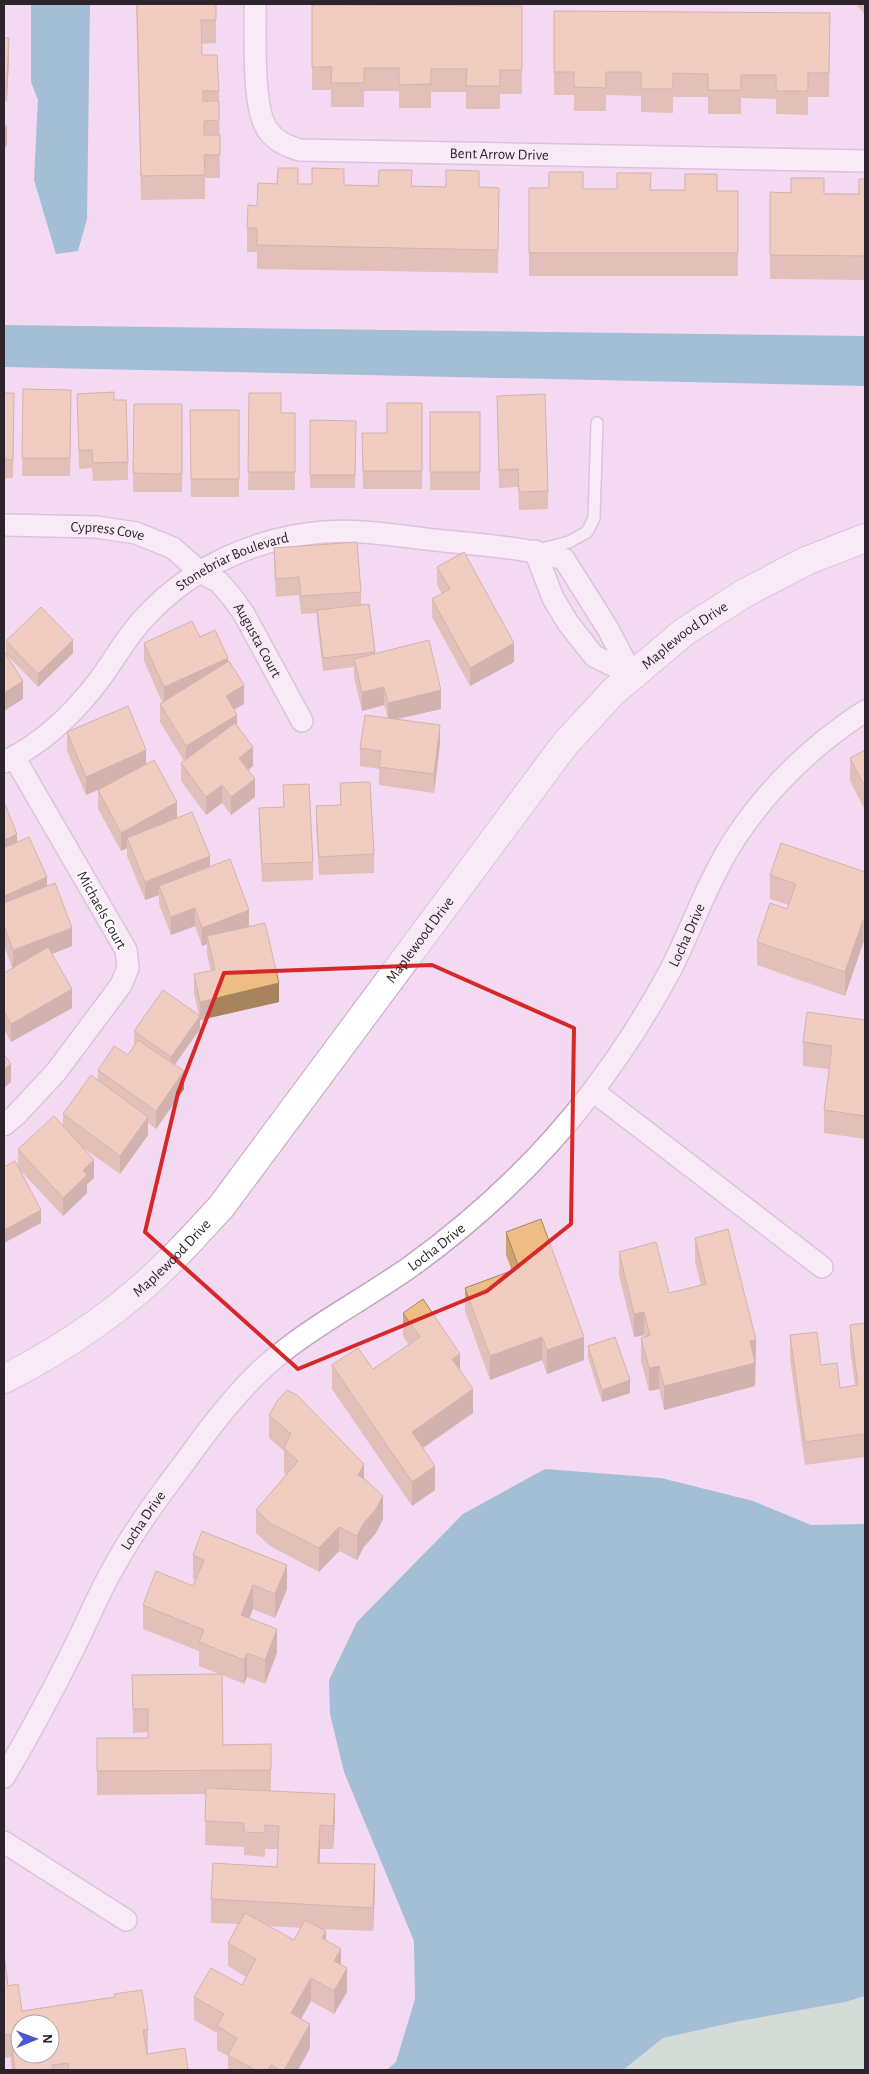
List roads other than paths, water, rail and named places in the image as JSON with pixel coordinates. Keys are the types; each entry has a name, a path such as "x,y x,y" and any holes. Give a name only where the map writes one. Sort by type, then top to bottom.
{"street":[{"name":"Bent Arrow Drive","path":"255,4 258,102 261,118 270,133 283,144 299,150 865,161"},
{"name":"Cypress Cove","path":"4,525 96,527 136,533 173,548 200,572"},
{"name":"Stonebriar Boulevard","path":"9,760 60,723 100,678 122,645 147,615 176,588 200,572 248,548 286,537 325,532 364,532 535,551 564,559 608,629 632,675"},
{"name":"Maplewood Drive","path":"4,1379 83,1333 139,1290 173,1258 221,1207 565,744 632,675 684,632 743,594 806,561 865,538"},
{"path":"535,551 553,598 568,623 594,656 632,675"},
{"name":"Augusta Court","path":"200,572 218,582 244,614 302,721"},
{"name":"Locha Drive","path":"4,1777 26,1741 110,1574 133,1534 218,1416 257,1374 301,1337 410,1267 465,1224 517,1177 564,1126 592,1091 636,1028 671,968 718,868 737,836 770,792 808,753 836,729 865,711"},
{"name":"Michaels Court","path":"4,1125 16,1115 56,1072 121,985 128,968 126,950 9,760"},
{"path":"592,1091 822,1267"},
{"path":"4,1842 126,1920"}],"lane":[{"path":"535,551 569,542 587,532 594,518 597,422"}],"water":[{"path":"31,4 90,4 87,219 78,251 56,254 34,180 38,100 31,82"},
{"path":"4,325 865,336 865,386 4,367"},
{"path":"545,1469 661,1478 753,1501 811,1525 865,1524 865,1996 845,2002 735,2022 663,2038 623,2070 387,2070 396,2062 415,1999 414,1941 344,1772 330,1714 329,1680 357,1622 463,1514"}]}
